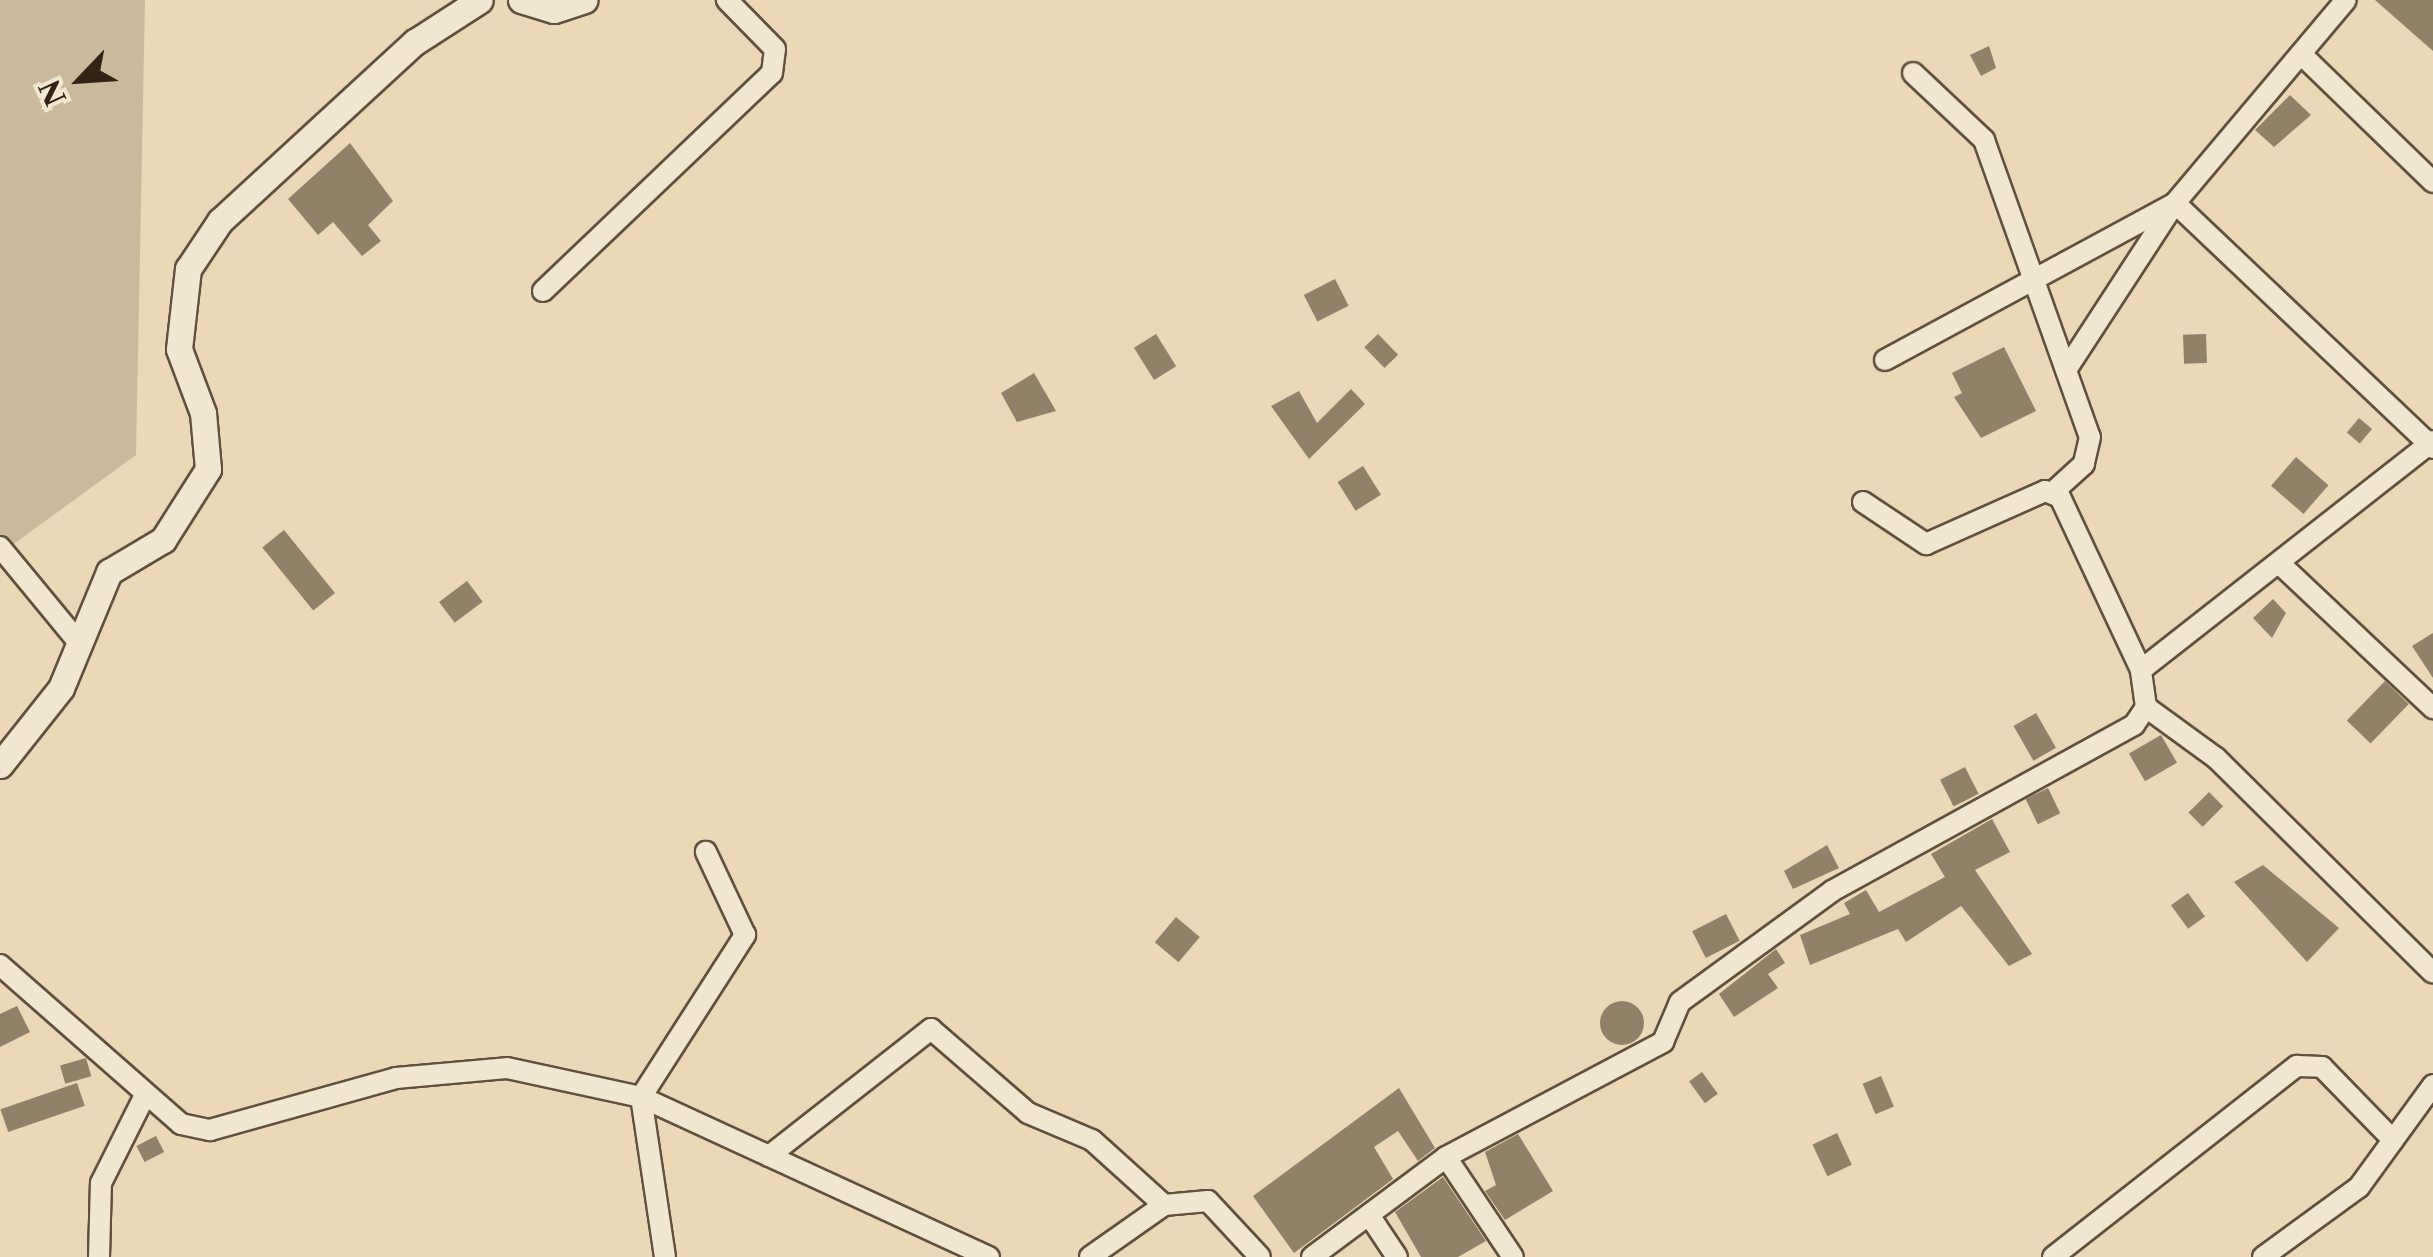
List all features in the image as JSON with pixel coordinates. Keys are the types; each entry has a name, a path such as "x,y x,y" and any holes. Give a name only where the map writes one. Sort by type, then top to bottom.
{"street":[{"path":"0,765 38,728 109,572 163,540 208,469 203,413 179,349 176,308 188,270 248,196 414,42 480,0"},
{"path":"521,0 554,10 584,0"},
{"path":"542,291 772,73 775,48 727,0"},
{"path":"2066,370 2175,202 2303,56 2346,0"},
{"path":"2303,56 2433,182"},
{"path":"1863,502 1926,544 2052,493 2089,455 2066,370 1984,140 1914,73"},
{"path":"1885,360 2175,202"},
{"path":"2141,670 2432,445 2175,202"},
{"path":"1312,1257 1446,1157 1560,1090 1622,1070 1663,1042 1680,1002 1832,891 1939,839 2134,724 2146,707 2141,670 2052,493"},
{"path":"0,547 79,643"},
{"path":"2279,563 2433,708"},
{"path":"2146,707 2216,758 2433,973"},
{"path":"665,1257 641,1098 743,945 742,915 706,852"},
{"path":"0,966 143,1099 210,1130 396,1078 507,1068 641,1098 989,1257"},
{"path":"769,1156 932,1029 1028,1112 1092,1140 1164,1204"},
{"path":"2053,1257 2297,1066 2322,1067 2393,1140"},
{"path":"2263,1257 2358,1187 2433,1085"},
{"path":"99,1257 102,1183 143,1099"},
{"path":"1446,1157 1512,1257"},
{"path":"1090,1257 1164,1204 1208,1202 1260,1257"},
{"path":"1369,1215 1397,1257"}],"shaded area":[{"path":"0,0 145,0 136,455 0,554"}],"building":[{"path":"2375,0 2433,0 2433,51"},
{"path":"1989,46 1996,68 1981,76 1970,55"},
{"path":"2290,95 2311,115 2274,147 2255,130"},
{"path":"350,143 393,201 368,225 381,241 362,256 333,222 318,235 288,199"},
{"path":"1335,279 1349,306 1317,322 1304,295"},
{"path":"1156,334 1176,366 1154,380 1134,348"},
{"path":"1378,334 1398,355 1384,368 1364,347"},
{"path":"2206,334 2207,363 2184,364 2183,335"},
{"path":"2004,347 2036,411 1981,438 1954,397 1962,393 1952,373"},
{"path":"1034,373 1056,411 1017,422 1001,393"},
{"path":"1351,389 1365,404 1309,459 1271,406 1299,391 1317,423"},
{"path":"2359,418 2372,429 2360,443 2347,433"},
{"path":"2296,457 2328,485 2304,514 2271,486"},
{"path":"1363,466 1381,495 1356,511 1338,482"},
{"path":"284,530 335,593 313,611 262,548"},
{"path":"467,581 483,602 455,623 439,602"},
{"path":"2273,599 2286,613 2272,638 2253,618"},
{"path":"2433,633 2433,678 2412,646"},
{"path":"2385,681 2409,704 2371,743 2347,721"},
{"path":"2036,713 2056,748 2033,761 2013,726"},
{"path":"2161,735 2177,763 2145,781 2129,754"},
{"path":"1965,767 1979,794 1954,806 1940,780"},
{"path":"2048,788 2060,813 2038,824 2026,799"},
{"path":"2209,792 2223,806 2203,827 2188,813"},
{"path":"1992,819 2010,852 1975,870 2032,954 2009,966 1961,906 1906,942 1898,929 1810,965 1800,935 1850,914 1844,903 1866,890 1879,912 1945,877 1931,854"},
{"path":"1827,845 1839,868 1793,889 1784,871"},
{"path":"2263,865 2339,928 2307,962 2234,882"},
{"path":"2188,893 2205,916 2188,929 2171,905"},
{"path":"1726,914 1740,941 1706,958 1692,931"},
{"path":"1176,917 1200,937 1179,962 1155,942"},
{"path":"1776,949 1785,963 1768,974 1778,988 1734,1017 1719,994"},
{"path":"1622,1001 1637,1008 1644,1023 1637,1038 1622,1045 1607,1038 1600,1023 1607,1008"},
{"path":"17,1006 30,1032 0,1047 0,1014"},
{"path":"86,1058 91,1076 65,1084 60,1065"},
{"path":"1702,1072 1718,1094 1705,1103 1689,1081"},
{"path":"1881,1076 1894,1106 1875,1114 1863,1084"},
{"path":"77,1083 85,1106 8,1132 0,1109"},
{"path":"1399,1088 1435,1148 1418,1161 1398,1131 1374,1147 1393,1179 1294,1253 1253,1196"},
{"path":"1837,1133 1852,1165 1827,1176 1813,1144"},
{"path":"1518,1134 1553,1191 1505,1220 1485,1191 1496,1185 1485,1152"},
{"path":"156,1136 164,1152 145,1162 136,1146"},
{"path":"1443,1177 1486,1241 1458,1257 1421,1257 1395,1212"}]}
